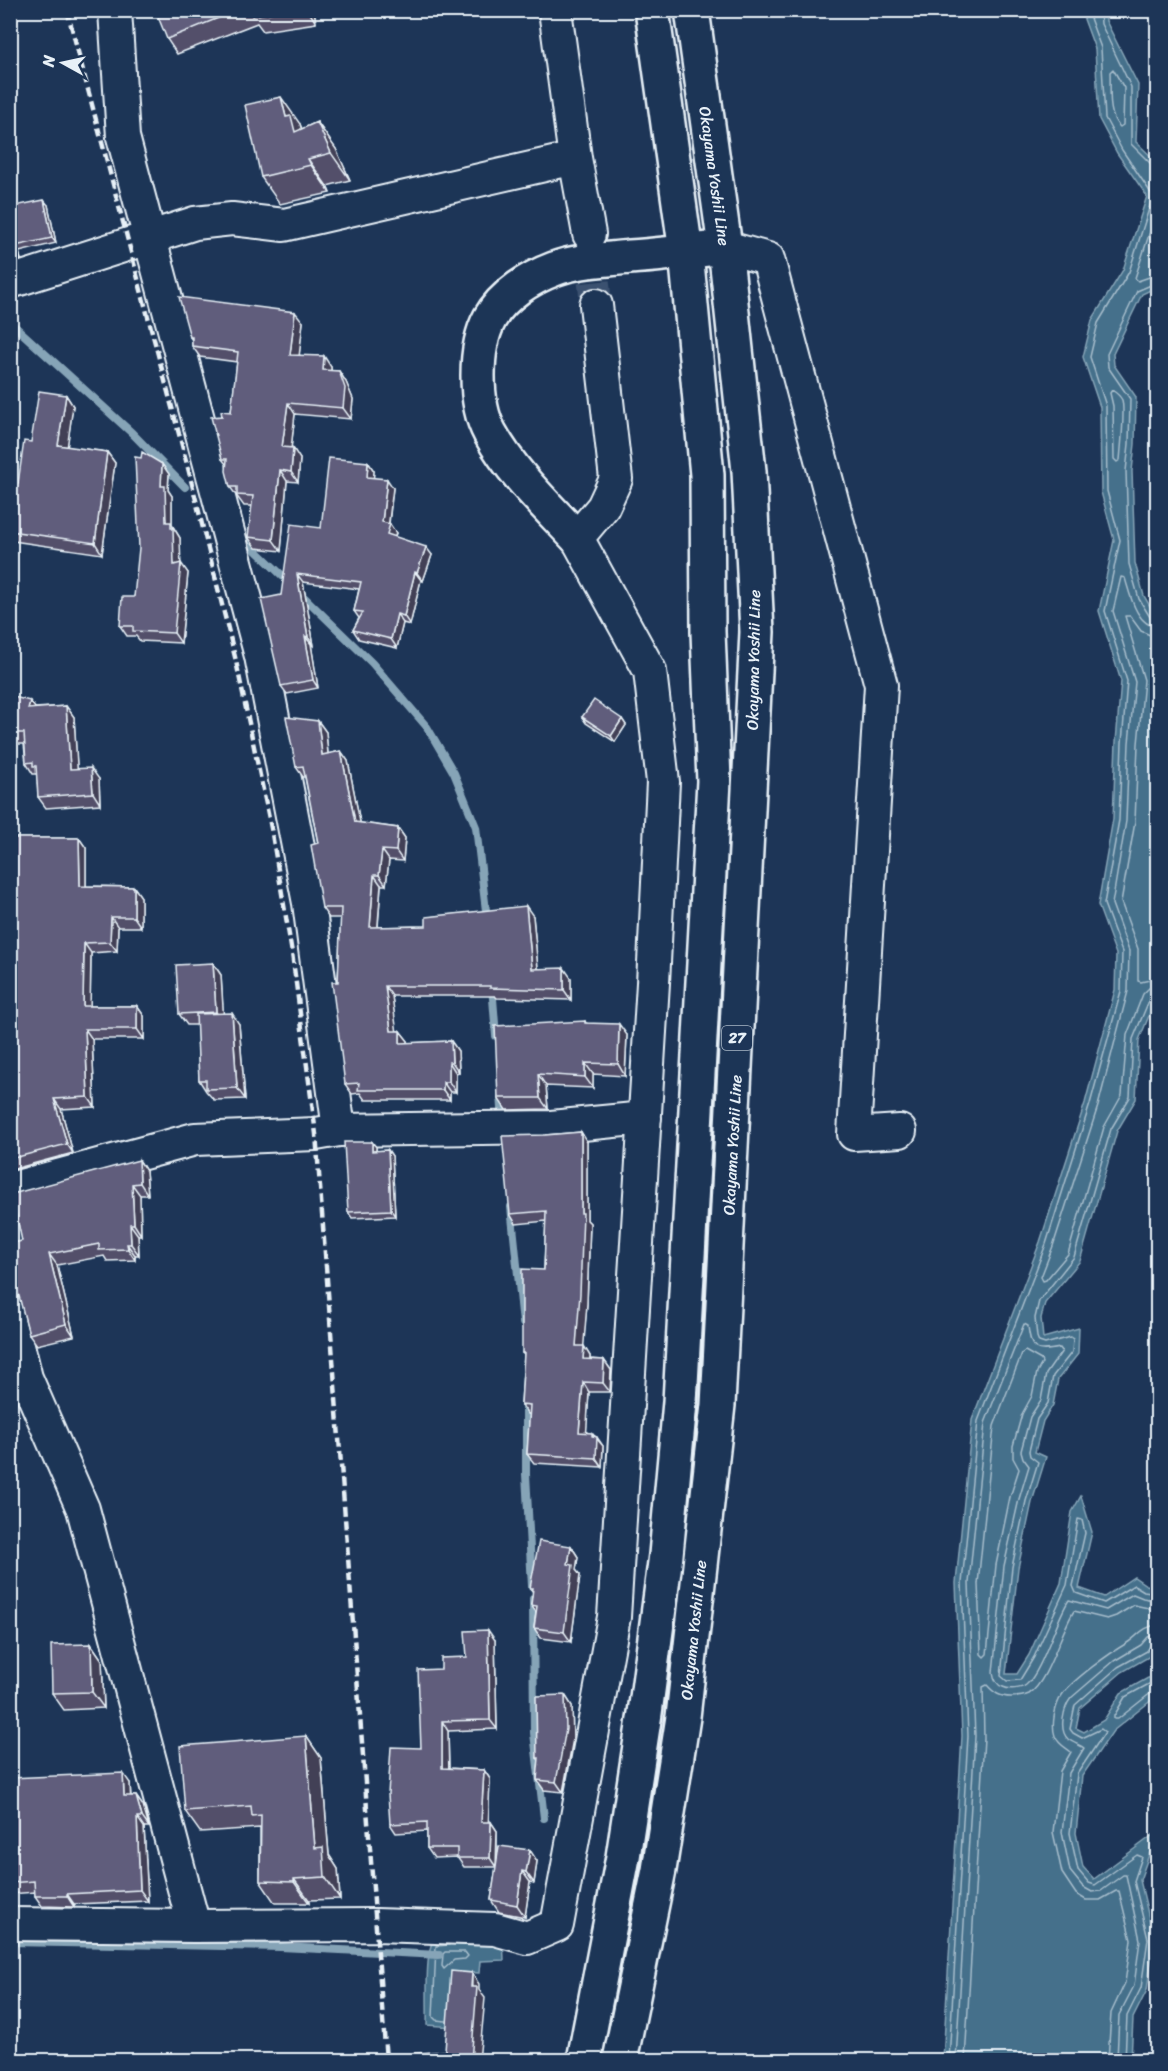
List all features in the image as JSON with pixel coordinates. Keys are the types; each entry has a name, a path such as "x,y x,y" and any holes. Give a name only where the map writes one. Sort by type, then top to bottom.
{"main road":[{"name":"27","path":"584,2061 623,1857 666,1555 682,1378 714,782 708,632 706,475 686,252 652,10"},
{"name":"Okayama Yoshii Line","path":"620,2061 659,1870 683,1717 718,1405 757,632 749,471 725,247 692,10"},
{"path":"577,538 523,480 505,458 488,430 478,389 481,348 490,318 510,294 554,269 578,262 725,247"}],"street":[{"path":"115,10 123,137 261,656 309,903 339,1130"},
{"path":"555,10 575,158 589,234"},
{"path":"10,282 195,223 232,219 284,225 575,158"},
{"path":"725,247 768,259 881,685 854,1134 900,1131"},
{"path":"10,1924 376,1925 495,1929 527,1938 558,1925 614,1617 663,782 650,671 577,538 603,507 616,479 596,305"},
{"path":"10,1189 195,1139 316,1134 339,1130 551,1127 645,1119"},
{"path":"10,1312 18,1377 83,1509 194,1926"}],"water":[{"path":"1081,11 1106,11 1106,21 1138,85 1136,142 1157,162 1157,287 1142,294 1113,354 1114,365 1136,397 1132,471 1135,563 1144,596 1157,618 1158,994 1139,1040 1136,1099 1117,1131 1080,1261 1045,1303 1041,1318 1043,1338 1079,1328 1078,1354 1058,1379 1053,1405 1043,1421 1035,1452 1046,1457 1032,1502 1018,1568 1006,1674 1017,1674 1029,1655 1061,1583 1072,1512 1081,1496 1092,1532 1079,1588 1104,1597 1134,1577 1146,1585 1157,1587 1157,1643 1152,1655 1122,1672 1080,1708 1076,1728 1084,1732 1104,1720 1121,1693 1148,1678 1157,1677 1158,1695 1113,1731 1082,1776 1076,1833 1083,1867 1094,1879 1157,1832 1140,1880 1154,1939 1147,1990 1133,2018 1131,2060 943,2060 962,1736 956,1583 972,1420 1040,1242 1085,1103 1115,990 1116,954 1098,905 1113,819 1121,681 1099,611 1114,540 1101,492 1100,407 1083,357 1092,320 1123,270 1147,196 1117,153 1099,119 1095,49"},
{"path":"434,1939 503,1939 504,1960 480,1961 479,1973 460,1972 454,2027 427,2025 428,1967"}],"building":[{"path":"164,10 238,10 167,39 157,14"},
{"path":"249,10 285,10 252,16"},
{"path":"281,97 286,117 291,116 295,132 317,122 331,153 308,159 311,165 261,177 245,105"},
{"path":"44,200 52,238 15,246 17,254 10,256 10,207"},
{"path":"179,297 295,312 290,355 324,356 323,370 339,371 345,388 343,408 288,403 282,447 293,448 291,472 280,470 273,540 248,537 253,496 237,495 237,487 230,487 226,471 227,459 222,459 211,417 222,416 221,411 231,412 238,352 192,346 192,337 190,337"},
{"path":"39,391 66,395 58,445 107,452 95,543 10,531 10,491 12,483 18,483 24,441 31,442"},
{"path":"142,452 162,464 161,486 165,486 166,522 171,522 171,528 173,528 174,565 181,563 174,633 133,631 133,626 120,626 122,597 134,597 139,548 135,457 141,458"},
{"path":"329,458 368,462 367,477 387,479 382,522 390,524 387,534 426,547 417,573 415,572 404,616 397,614 391,639 353,630 363,612 354,611 361,582 297,574 313,680 281,686 261,599 281,595 291,524 321,528"},
{"path":"10,696 30,701 28,709 66,706 70,769 91,768 93,793 38,797 36,766 33,766 33,762 26,763 24,733 10,733"},
{"path":"594,700 622,719 611,736 582,717"},
{"path":"286,717 318,721 322,755 341,751 355,822 398,828 396,851 382,850 379,875 374,875 370,927 426,926 426,917 526,906 532,969 564,968 564,990 490,988 490,986 385,986 391,1031 400,1031 400,1043 451,1041 452,1062 449,1062 449,1082 443,1082 443,1090 358,1090 359,1083 345,1084 332,982 338,982 341,908 322,908 311,845 318,843 303,766 296,767"},
{"path":"10,838 79,838 80,886 134,887 134,917 111,917 110,942 84,943 83,1006 137,1006 137,1029 85,1029 88,1097 54,1099 67,1144 10,1159"},
{"path":"213,963 216,1012 179,1014 176,965"},
{"path":"232,1013 237,1088 206,1089 206,1080 199,1080 196,1014"},
{"path":"585,1021 585,1023 619,1024 618,1064 585,1063 585,1077 538,1074 540,1098 498,1098 495,1026"},
{"path":"581,1132 581,1213 583,1213 576,1346 584,1346 583,1359 604,1360 603,1383 583,1382 579,1432 592,1433 592,1436 597,1437 596,1458 527,1454 530,1405 521,1404 524,1353 522,1353 522,1269 544,1270 546,1211 510,1214 502,1136"},
{"path":"344,1142 372,1142 372,1151 388,1150 391,1210 348,1212"},
{"path":"139,1160 140,1183 132,1184 134,1224 130,1224 131,1244 127,1244 128,1249 99,1250 99,1244 49,1254 66,1324 29,1334 19,1296 15,1288 10,1286 10,1244 22,1241 12,1194"},
{"path":"539,1541 571,1546 568,1564 573,1565 564,1632 534,1628 537,1606 531,1605 533,1588 530,1588"},
{"path":"488,1630 490,1720 442,1721 442,1768 484,1770 481,1822 491,1822 490,1858 457,1858 457,1848 427,1848 427,1822 390,1824 388,1794 391,1747 421,1748 418,1670 441,1669 441,1658 467,1657 465,1631"},
{"path":"91,1644 92,1692 52,1693 51,1645"},
{"path":"565,1695 566,1729 556,1782 537,1780 539,1758 537,1758 536,1696"},
{"path":"306,1736 315,1848 323,1847 325,1877 294,1879 294,1882 260,1881 261,1815 252,1816 251,1806 185,1811 180,1746"},
{"path":"123,1773 124,1796 136,1796 142,1817 137,1817 140,1890 67,1894 67,1896 35,1896 34,1881 10,1883 10,1778"},
{"path":"499,1846 530,1850 526,1872 522,1871 517,1905 491,1900"},
{"path":"451,1971 472,1973 471,1987 477,1987 471,2061 411,2061 411,2054 445,2051"}],"waterway":[{"path":"10,322 132,433 185,487"},
{"path":"240,535 291,584"},
{"path":"300,593 372,663 427,727 454,773 476,827 487,919"},
{"path":"492,986 496,1036"},
{"path":"501,1094 503,1123"},
{"path":"511,1207 523,1323"},
{"path":"526,1402 526,1474 532,1586"},
{"path":"533,1599 534,1733 544,1818"},
{"path":"10,1942 281,1947 439,1955"}],"tunnel":[{"path":"589,234 596,305"}],"railway":[{"path":"67,10 188,468 236,661 271,828 292,953 316,1134 386,2060"}]}
